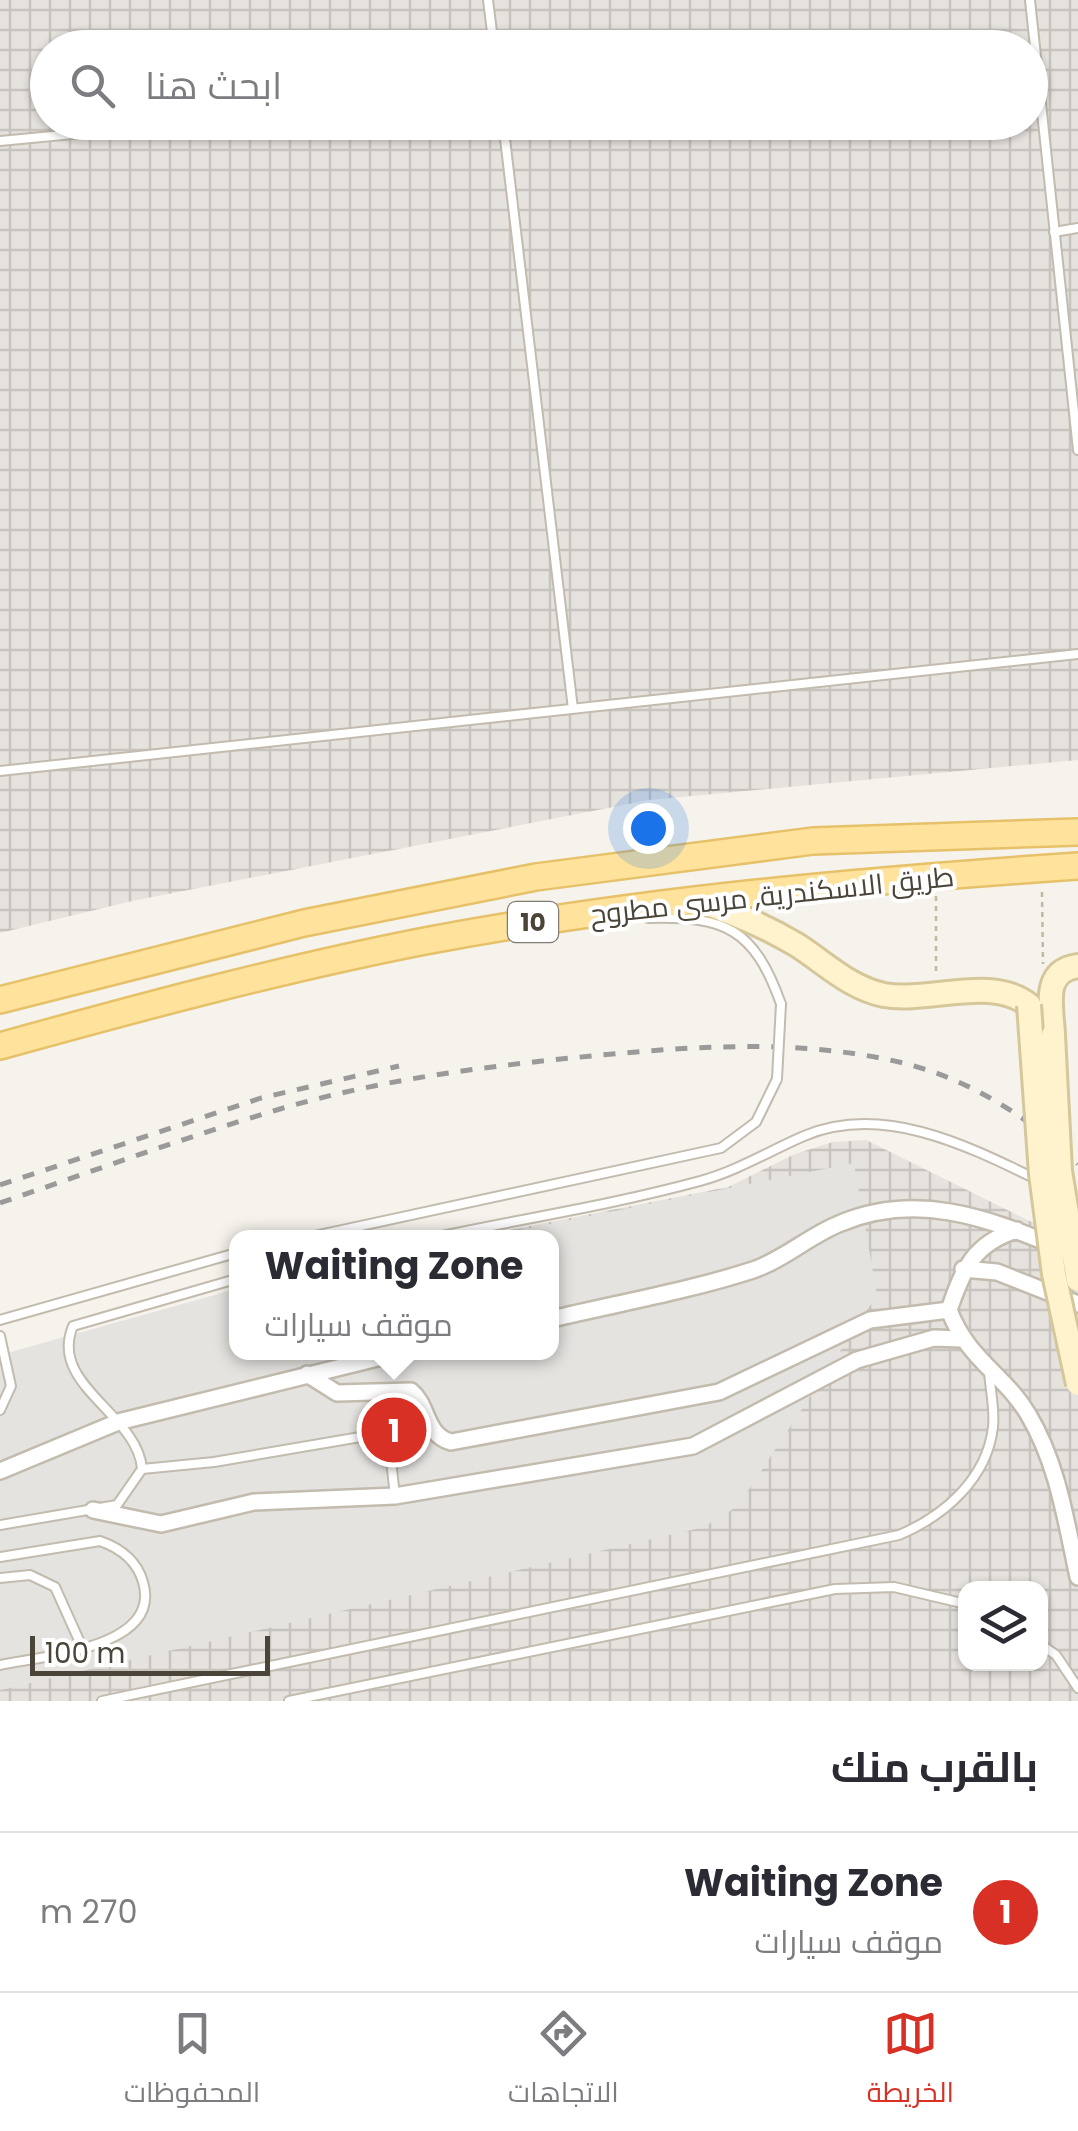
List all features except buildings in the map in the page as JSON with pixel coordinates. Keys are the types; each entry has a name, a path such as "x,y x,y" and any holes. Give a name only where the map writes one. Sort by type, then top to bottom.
{"main road":[{"name":"طريق الاسكندرية, مرسى مطروح","path":"0,1000 304,923 536,877 813,841 1078,832"},
{"name":"طريق الاسكندرية, مرسى مطروح","path":"0,1046 313,964 544,921 694,898 1078,866"}],"street":[{"path":"694,898 882,981 936,984 1012,980 1028,992 1054,1274 1078,1384"},
{"path":"802,948 850,982 876,993 902,997 1002,992 1030,1005"},
{"path":"1078,966 1058,974 1051,984 1060,1171 1078,1280"},
{"path":"1032,1066 1056,1066"},
{"path":"559,1316 758,1268 839,1223 889,1209 942,1208 1018,1230 1062,1249 1078,1264"},
{"path":"1018,1230 992,1238 963,1268 949,1310 960,1339 1026,1410 1051,1459 1078,1578"},
{"path":"963,1268 997,1272 1078,1304"},
{"path":"307,1374 337,1393 410,1391 418,1398 436,1436 451,1442 702,1396 750,1380 870,1320 949,1310"},
{"path":"93,1510 160,1524 254,1502 395,1496 693,1446 856,1360 934,1338 960,1339"},
{"path":"0,1471 118,1422 367,1360"}],"lane":[{"path":"488,0 492,30"},
{"path":"1030,0 1033,30"},
{"path":"0,141 30,138"},
{"path":"504,140 573,709"},
{"path":"1044,140 1078,450"},
{"path":"1054,232 1078,228"},
{"path":"0,771 1078,654"},
{"path":"343,1230 721,1148 756,1122 777,1078 781,1004 767,970 750,946 712,920 544,921"},
{"path":"470,1230 700,1182 807,1135 855,1126 904,1128 952,1140 1050,1186 1078,1205"},
{"path":"0,1320 229,1256"},
{"path":"0,1525 117,1505 142,1469 140,1454 71,1363 68,1345 74,1326 229,1281"},
{"path":"0,1336 11,1386 0,1410"},
{"path":"102,1701 899,1535 944,1511 976,1473 993,1426 989,1372"},
{"path":"142,1469 214,1462 372,1435 390,1452 395,1496"},
{"path":"0,1557 90,1540 110,1544 127,1556 144,1584 145,1608 125,1632 82,1647 0,1665"},
{"path":"0,1578 30,1575 55,1586 82,1647"},
{"path":"289,1701 835,1589 894,1587 958,1602"},
{"path":"1048,1650 1078,1688"}],"path":[{"path":"1042,869 1042,963 1051,984"},
{"path":"936,877 936,984"}],"shaded area":[{"path":"0,0 1078,0 1078,760 649,800 132,901 0,933"},
{"path":"866,1140 1078,1245 1078,1701 0,1701 0,1358 229,1356 229,1360 559,1360 559,1230 509,1230 728,1187 795,1154 833,1142"},
{"path":"854,1163 877,1295 738,1506 704,1527 0,1690 0,1355 229,1291 229,1360 559,1360 559,1230 520,1230"}],"railway":[{"path":"0,1203 316,1099 498,1066 696,1048 821,1050 927,1070 997,1102 1078,1164"},
{"path":"0,1185 261,1098 399,1066"}],"place":[{"name":"Waiting Zone","path":"394,1430"}]}
